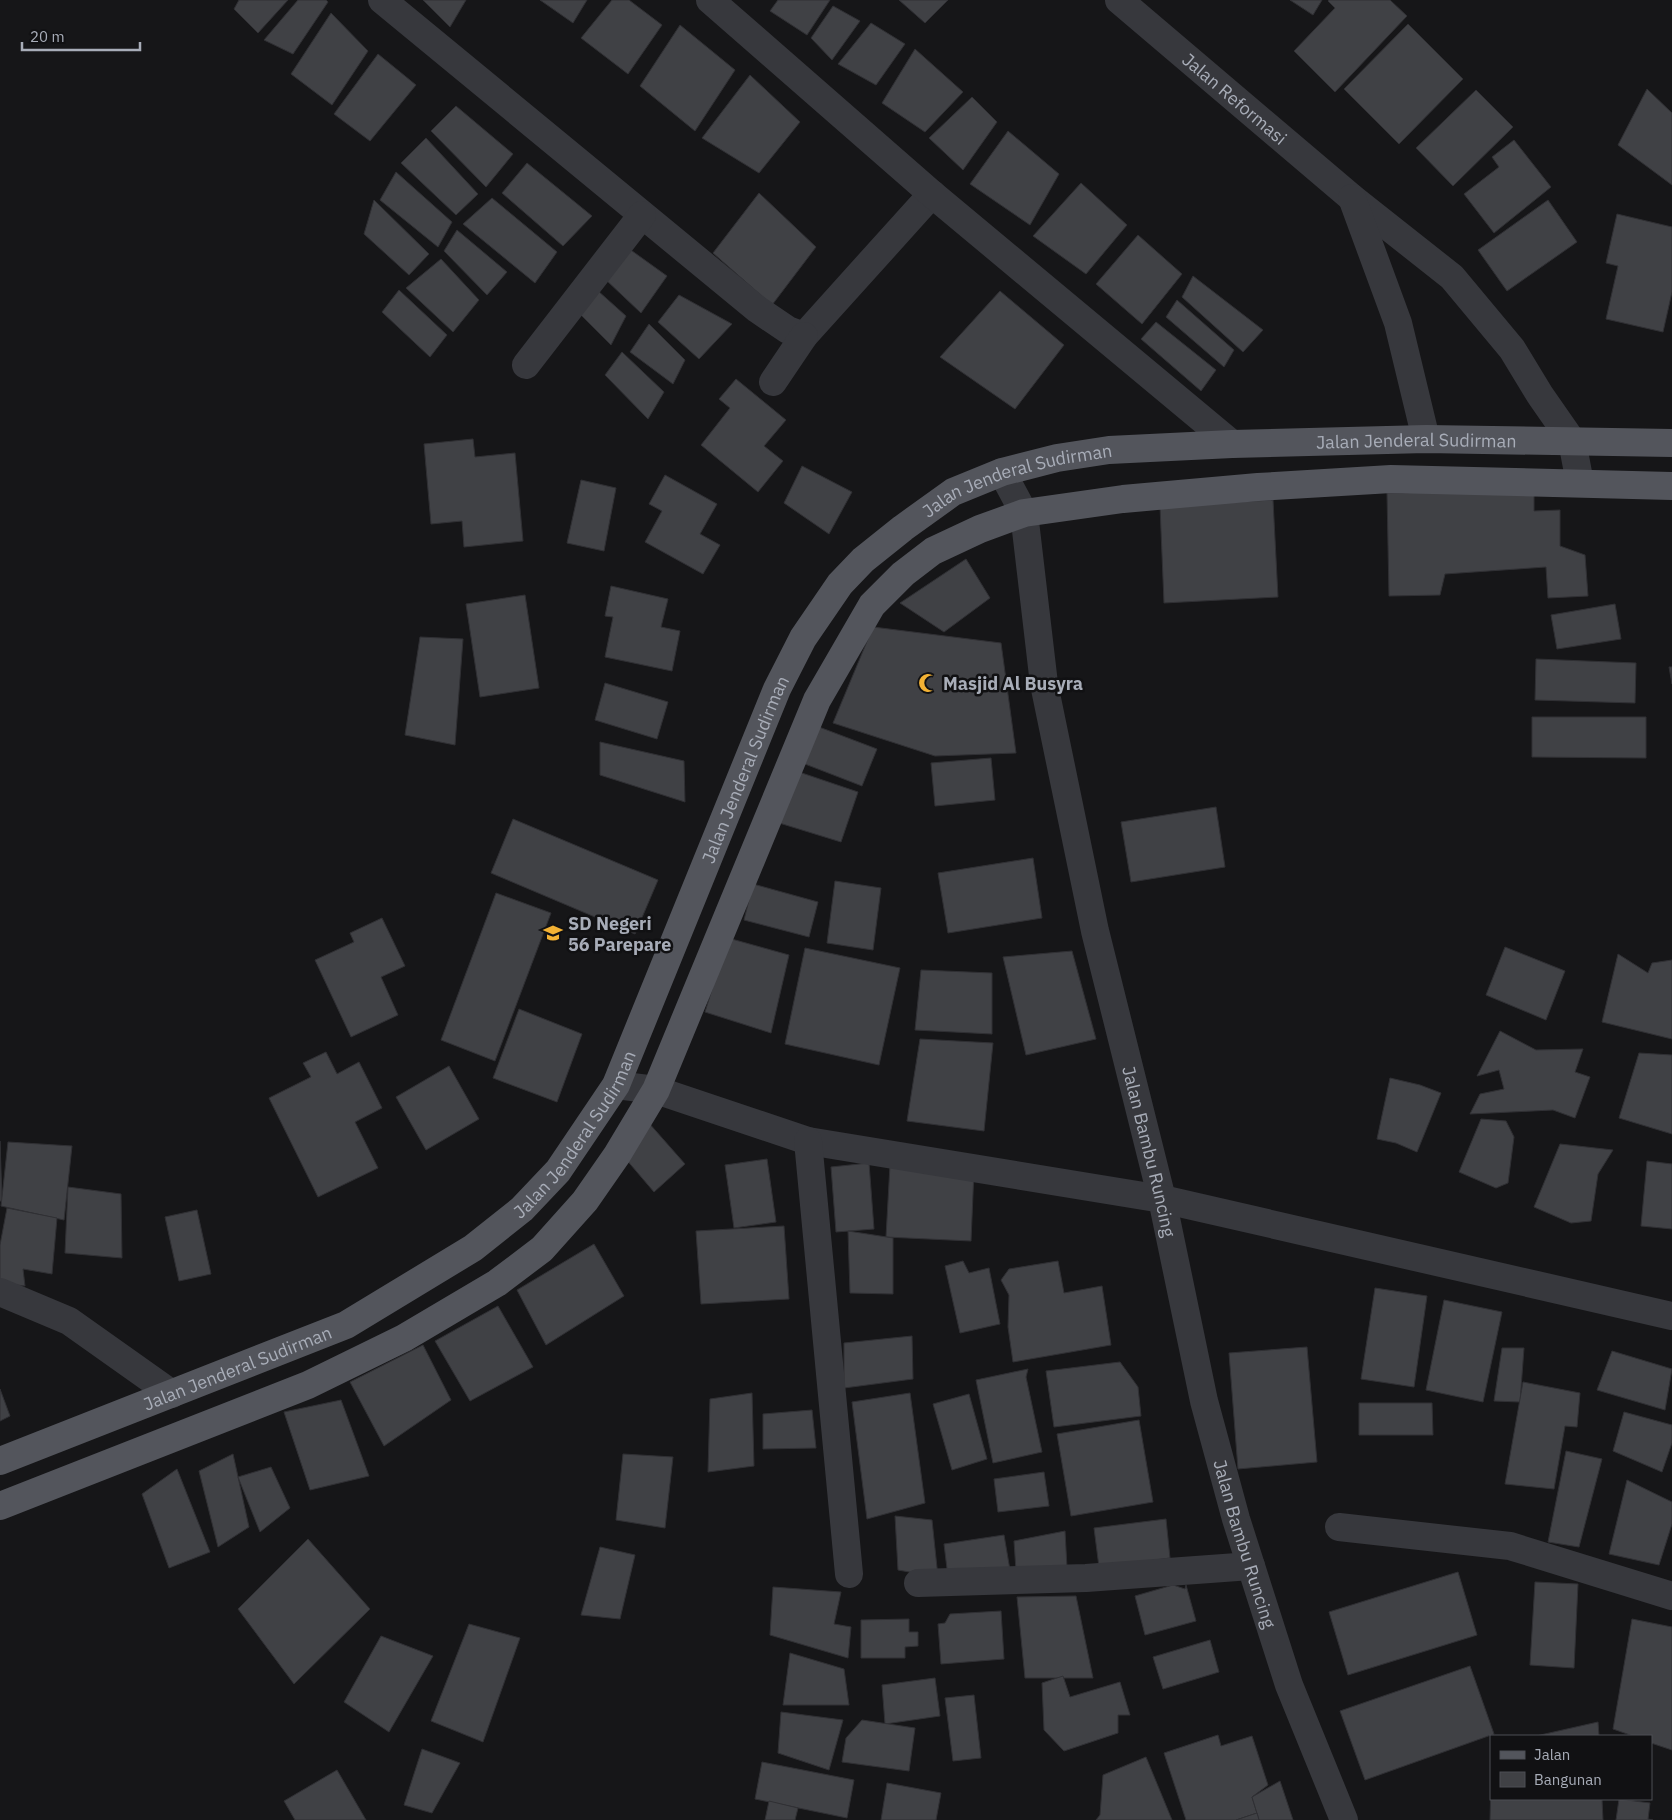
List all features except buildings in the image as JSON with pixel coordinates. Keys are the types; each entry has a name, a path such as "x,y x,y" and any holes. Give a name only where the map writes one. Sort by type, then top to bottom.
{"main road":[{"name":"Jalan Jenderal Sudirman","path":"0,1461 346,1325 473,1248 522,1209 558,1171 616,1085 777,690 803,638 840,584 863,560 953,492 1002,472 1057,458 1109,450 1426,438 1672,442"},
{"name":"Jalan Jenderal Sudirman","path":"0,1506 308,1385 404,1338 497,1283 542,1248 585,1201 617,1155 656,1090 818,700 872,605 903,574 933,551 980,529 1024,513 1123,499 1258,487 1382,480 1672,486"}],"street":[{"path":"382,0 773,321 788,330 804,336"},
{"path":"710,0 932,194 1232,444"},
{"name":"Jalan Reformasi","path":"1118,0 1352,198 1452,277 1512,348 1540,395 1572,441"},
{"path":"772,382 804,336 932,194"},
{"path":"1352,198 1398,323 1426,438"},
{"path":"526,366 642,215"},
{"path":"1572,441 1580,483"},
{"name":"Jalan Bambu Runcing","path":"1002,472 1024,513 1044,684 1095,931 1162,1199 1204,1401 1236,1520 1289,1685 1344,1820"},
{"path":"616,1085 656,1090 808,1141 1162,1199 1672,1316"},
{"path":"808,1141 849,1574"},
{"path":"0,1292 69,1321 172,1394"},
{"path":"1338,1527 1510,1546 1672,1596"},
{"path":"918,1583 1086,1578 1251,1566"}],"place":[{"name":"Masjid Al Busyra","path":"928,683"},
{"name":"SD Negeri 56 Parepare","path":"553,933"}]}
